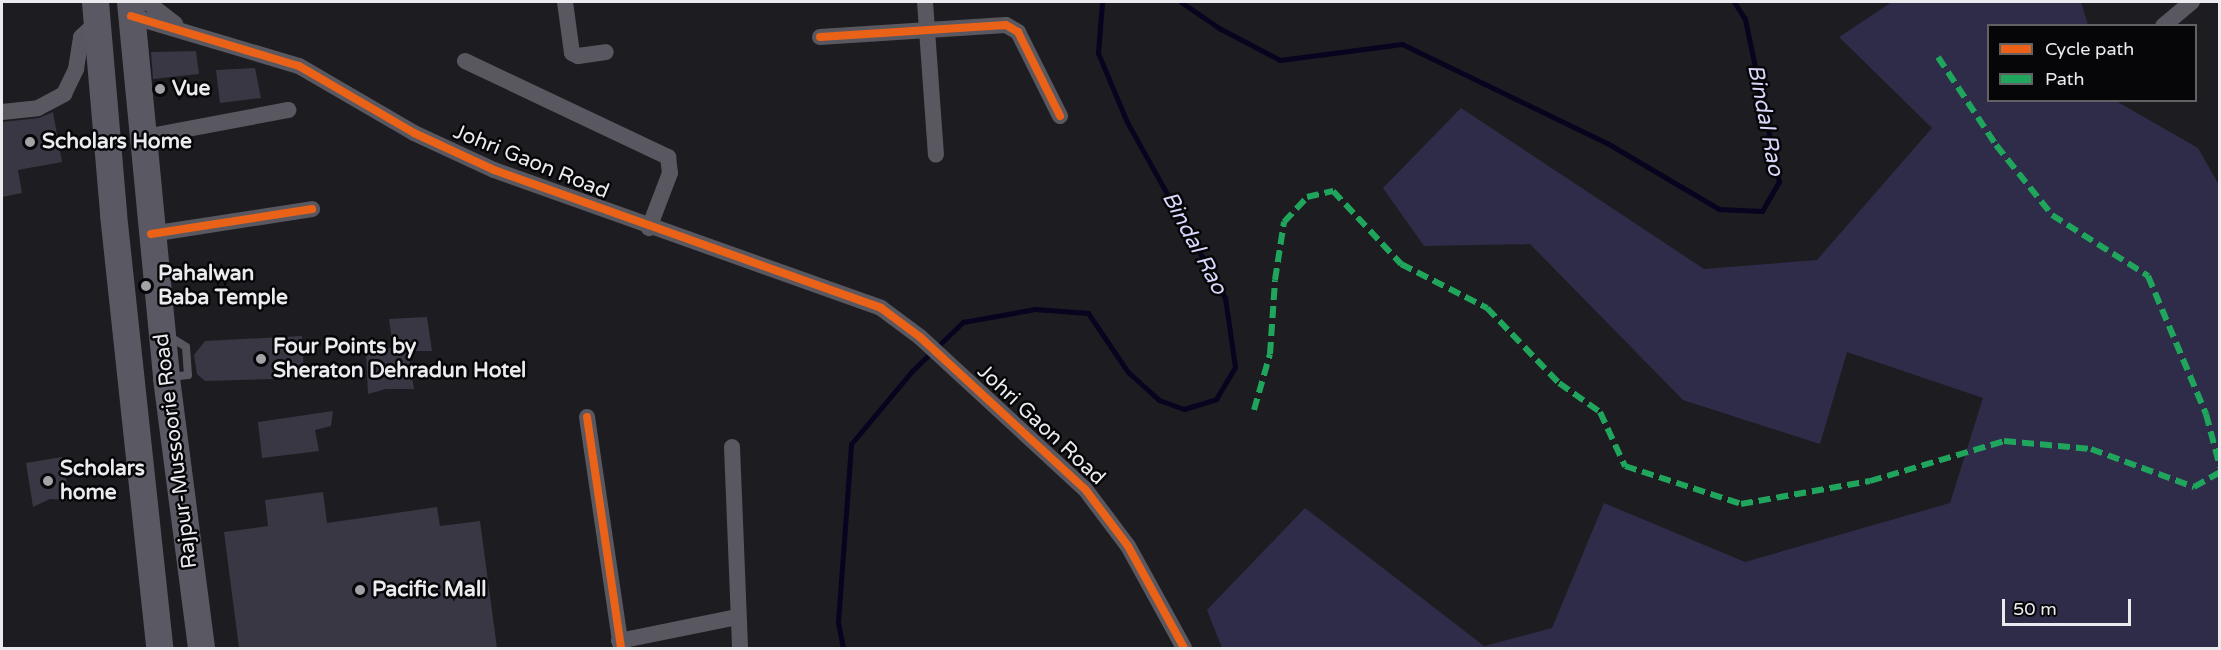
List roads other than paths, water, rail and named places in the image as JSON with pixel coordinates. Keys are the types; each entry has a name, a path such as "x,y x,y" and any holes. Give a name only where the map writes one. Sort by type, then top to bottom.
{"main road":[{"name":"Rajpur-Mussoorie Road","path":"136,6 151,234 166,378 201,648"},
{"name":"Rajpur-Mussoorie Road","path":"96,12 159,648"}],"street":[{"path":"565,2 572,53 578,56 606,52"},
{"path":"925,2 936,155"},
{"path":"2165,24 2192,2"},
{"name":"Johri Gaon Road","path":"136,6 188,32 299,66 414,132 494,170 649,228 880,308 920,337 1073,476 1099,506 1128,546 1184,648"},
{"path":"2,112 38,108 64,94 76,69 81,37 96,12"},
{"path":"820,37 996,25 1014,28 1060,116"},
{"path":"465,61 668,158 670,172 649,228"},
{"path":"145,137 288,110"},
{"path":"151,234 312,209"},
{"path":"586,417 620,645 737,617"},
{"path":"732,447 740,648"}],"waterway":[{"name":"Bindal Rao","path":"843,648 838,622 851,444 912,371 963,322 1035,309 1088,313 1128,372 1159,400 1184,409 1216,399 1235,367 1225,298 1127,122 1098,53 1102,2"},
{"name":"Bindal Rao","path":"1181,2 1219,28 1280,60 1402,44 1607,143 1719,209 1762,211 1779,182 1745,19 1734,2"}],"place":[{"name":"Vue","path":"160,89"},
{"name":"Scholars Home","path":"30,142"},
{"name":"Pahalwan Baba Temple","path":"146,286"},
{"name":"Four Points by Sheraton Dehradun Hotel","path":"261,359"},
{"name":"Scholars home","path":"48,481"},
{"name":"Pacific Mall","path":"360,590"}]}
